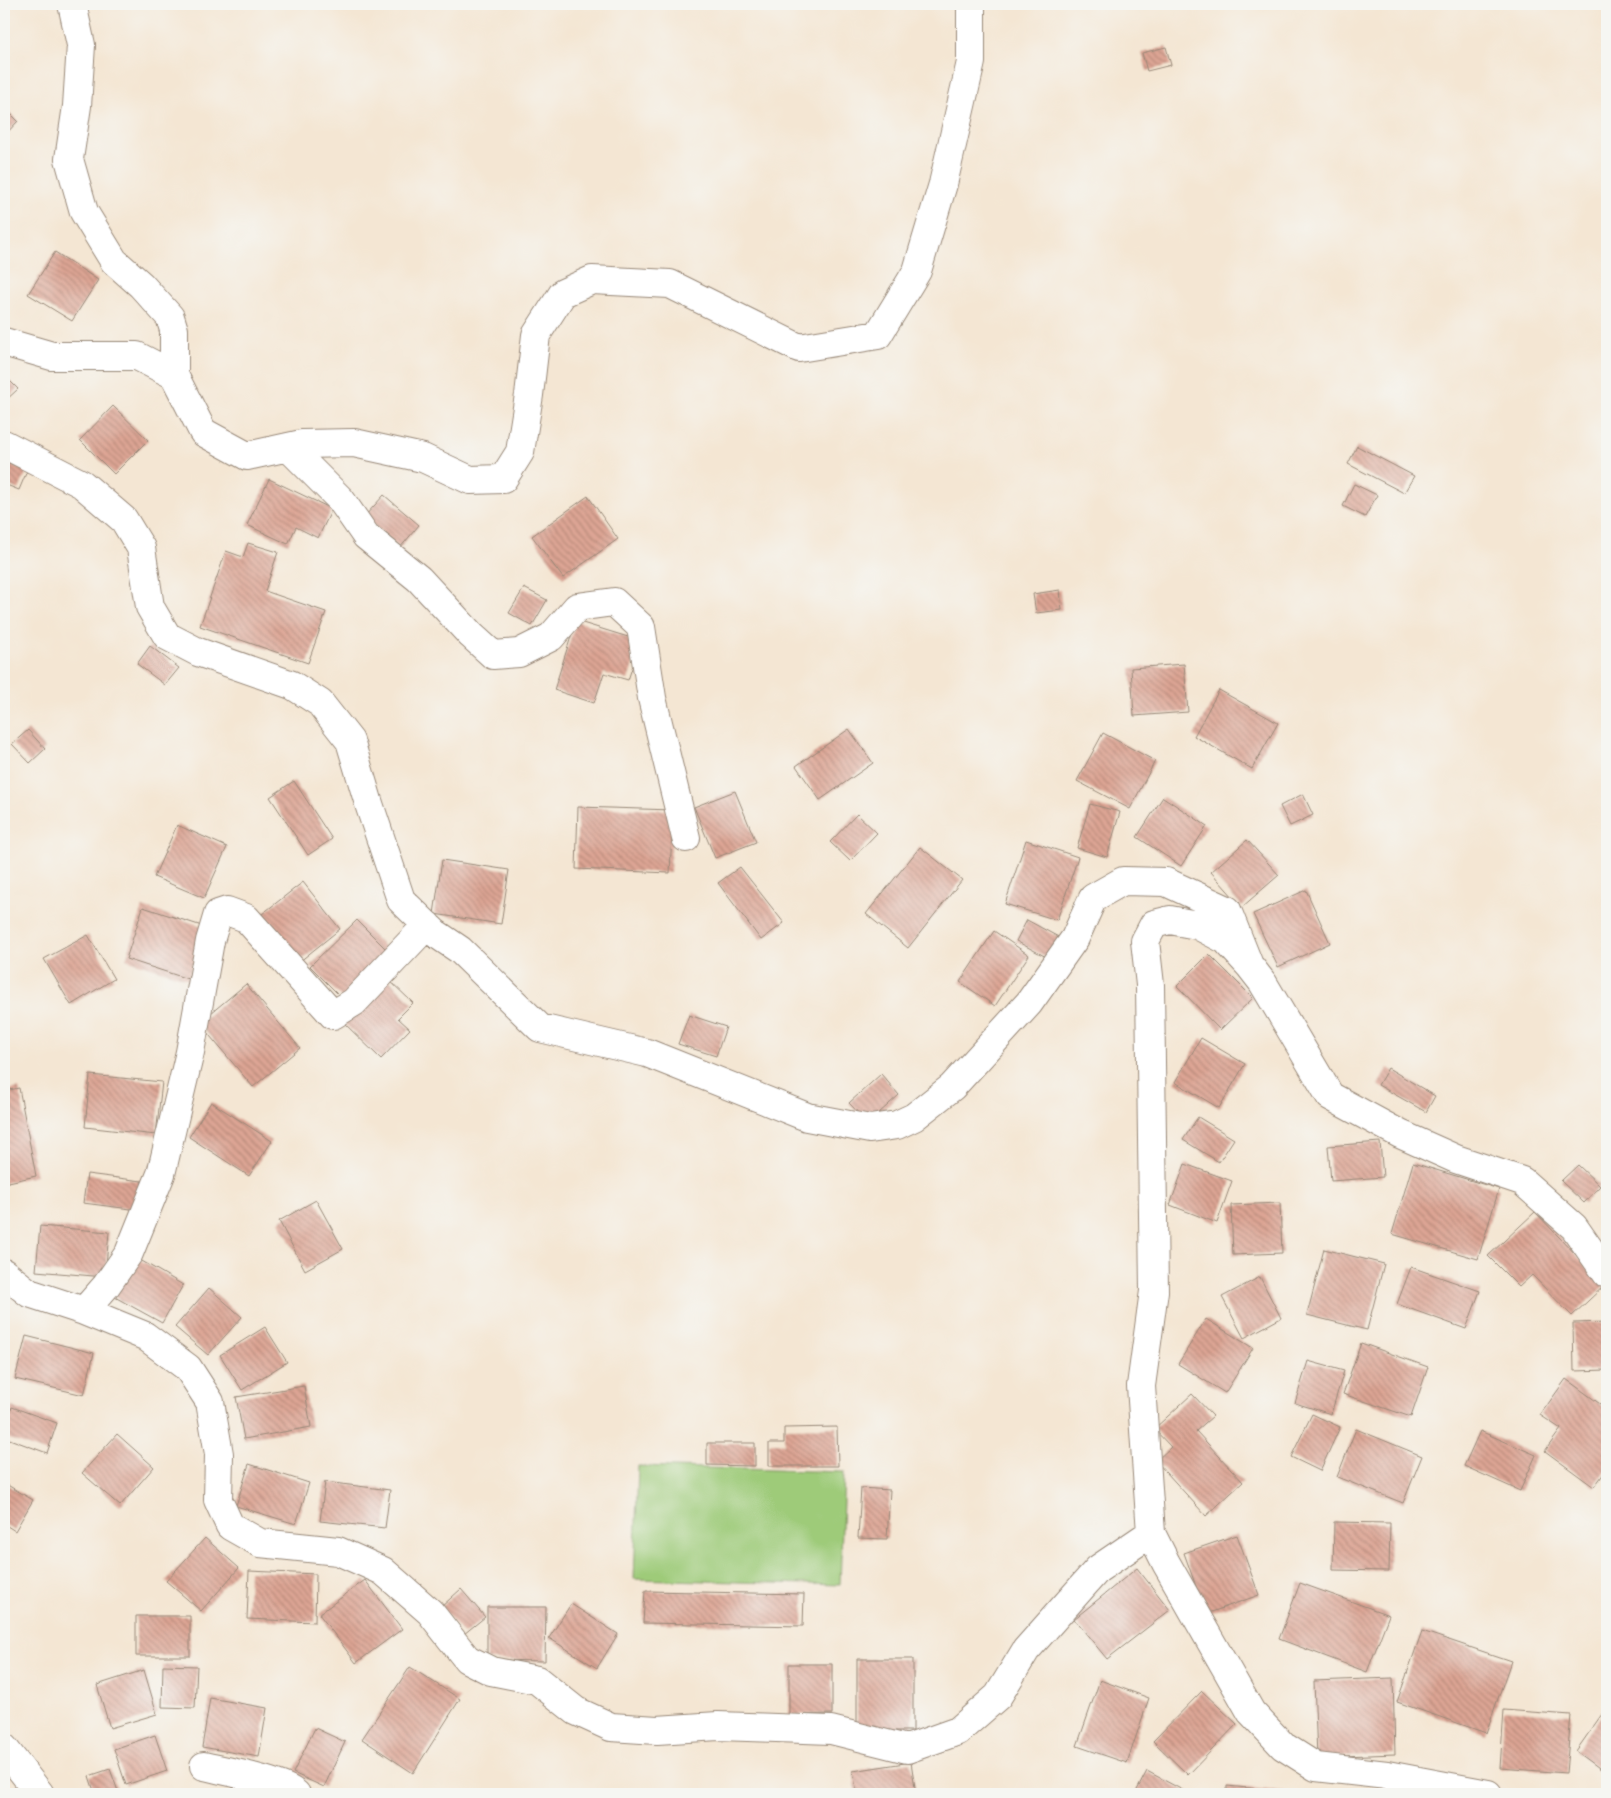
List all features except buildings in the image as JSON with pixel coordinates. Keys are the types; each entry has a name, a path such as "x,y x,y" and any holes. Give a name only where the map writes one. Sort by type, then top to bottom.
{"street":[{"path":"72,4 81,45 77,106 69,159 84,212 114,261 141,285 170,317 174,330 174,375 203,432 247,456 302,444 354,443 423,458 470,480 503,479 520,452 536,335 562,293 592,280 670,284 799,348 878,335 916,271 943,184 971,62 971,4"},
{"path":"4,342 52,356 137,356 174,375"},
{"path":"4,444 82,484 124,520 141,548 150,607 167,636 198,652 292,685 320,703 350,741 401,900 435,933 460,950 540,1028 648,1053 807,1117 870,1129 897,1125 914,1117 952,1086 1029,1003 1075,938 1093,898 1123,881 1166,882 1227,910 1249,965"},
{"path":"288,447 341,500 366,536 419,579 471,635 493,655 519,653 550,637 577,607 614,602 641,627 652,698 686,838"},
{"path":"84,1310 106,1286 129,1253 161,1174 190,1052 210,941 218,914 227,911 246,918 333,1015 354,1002 427,925"},
{"path":"1488,1794 1387,1775 1316,1767 1283,1746 1251,1712 1166,1563 1151,1533 1141,1386 1154,1291 1150,985 1145,941 1154,924 1170,920 1197,925 1226,940 1263,983 1330,1096 1408,1138 1456,1158 1522,1181 1574,1227 1607,1274"},
{"path":"4,1273 30,1293 84,1310 145,1336 188,1368 210,1402 219,1454 218,1500 230,1526 260,1542 338,1550 383,1571 430,1612 467,1659 491,1671 537,1680 576,1711 611,1727 657,1730 718,1726 831,1730 907,1749 958,1731 998,1696 1026,1650 1098,1569 1151,1533"},
{"path":"4,1748 40,1794"},
{"path":"204,1766 291,1789 296,1794"}],"green space":[{"path":"638,1466 844,1472 840,1585 634,1579"}]}
